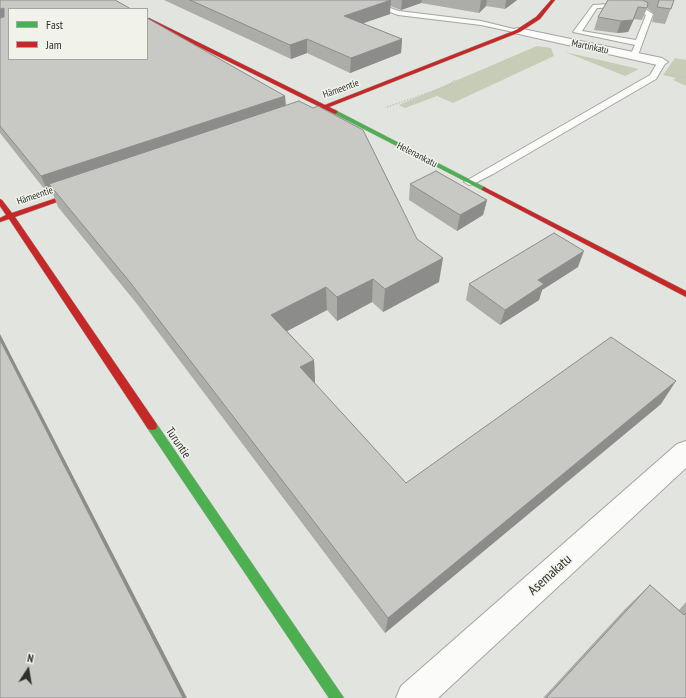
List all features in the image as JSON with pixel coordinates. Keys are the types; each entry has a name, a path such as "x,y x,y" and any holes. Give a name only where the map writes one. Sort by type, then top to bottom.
{"main road":[{"name":"Hämeentie","path":"306,113 325,107 518,31 538,18 553,0"},
{"name":"Helenankatu","path":"148,18 325,107 686,294"},
{"name":"Hämeentie","path":"0,220 94,187"},
{"name":"Turuntie","path":"0,201 337,698"}],"street":[{"name":"Martinkatu","path":"518,31 662,62"},
{"name":"Asemakatu","path":"413,698 686,452"}],"lane":[{"path":"361,0 398,13 481,23 518,31"},
{"path":"634,56 650,14 640,8 625,5 595,6 577,32 638,43"},
{"path":"469,182 653,78 662,62"}],"green space":[{"path":"537,46 551,48 554,56 453,103 437,96 405,108 399,105"},
{"path":"565,52 639,69 625,76"},
{"path":"675,58 686,60 686,86 673,80 676,78 663,75"}],"building":[{"path":"0,0 115,0 129,8 8,8 8,60 148,60 148,19 285,96 41,176 0,126 0,18 4,17 4,8 0,9"},
{"path":"190,0 391,0 344,16 402,39 351,58 307,39 290,45"},
{"path":"608,0 643,0 648,3 647,8 638,7 633,20 621,21 598,17"},
{"path":"659,0 674,0 671,9 657,7"},
{"path":"299,101 313,108 318,106 363,130 417,239 443,258 385,289 373,279 337,297 326,287 271,315 314,360 300,367 406,483 611,337 676,381 388,618 129,281 49,184"},
{"path":"436,171 487,200 460,215 410,184"},
{"path":"554,233 584,251 538,280 544,284 505,310 469,284"},
{"path":"0,340 183,698 0,698"},
{"path":"650,585 684,615 686,613 686,698 546,698"}],"traffic: fast":[{"path":"335,112 484,189"},
{"path":"152,426 337,698"}],"traffic: jam":[{"path":"316,110 518,31 538,18 553,0"},
{"path":"148,19 335,112"},
{"path":"484,189 686,294"},
{"path":"0,220 83,191"},
{"path":"0,201 152,426"}]}
